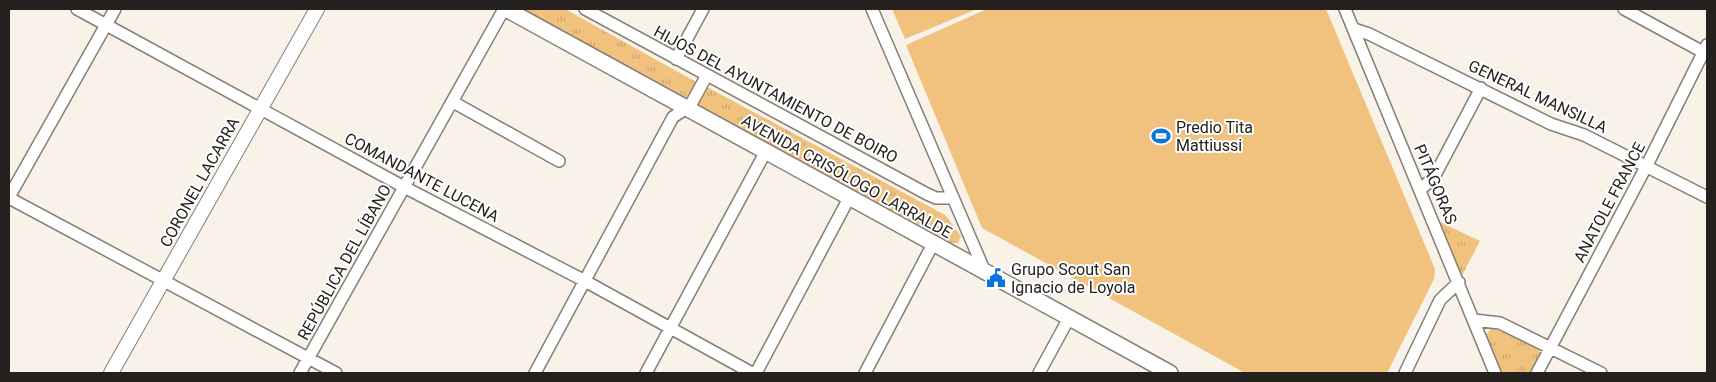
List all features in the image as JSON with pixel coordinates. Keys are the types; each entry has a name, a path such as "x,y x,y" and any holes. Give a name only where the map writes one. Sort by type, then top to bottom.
{"main road":[{"name":"AVENIDA CRISÓLOGO LARRALDE","path":"505,9 685,108 766,150 932,244 1170,373"}],"street":[{"name":"COMANDANTE LUCENA","path":"77,9 261,107 404,187 585,281 754,373"},
{"path":"115,9 9,198 336,373"},
{"name":"CORONEL LACARRA","path":"112,373 317,9"},
{"name":"REPÚBLICA DEL LÍBANO","path":"300,373 505,9"},
{"name":"HIJOS DEL AYUNTAMIENTO DE BOIRO","path":"585,9 927,194 936,198 953,198"},
{"path":"676,59 703,9"},
{"path":"872,9 985,272"},
{"name":"PITÁGORAS","path":"1345,9 1421,189 1495,373"},
{"path":"1624,9 1705,48"},
{"name":"GENERAL MANSILLA","path":"1354,29 1370,34 1552,124 1584,134 1707,197"},
{"name":"ANATOLE FRANCE","path":"1537,373 1647,165 1705,48"},
{"path":"535,373 673,117 690,106 707,75"},
{"path":"1421,189 1434,177 1481,88"},
{"path":"453,102 559,161"},
{"path":"646,373 766,150"},
{"path":"754,373 849,198"},
{"path":"865,373 932,244"},
{"path":"1405,373 1440,300 1459,282"},
{"path":"1039,373 1068,318"},
{"path":"1474,320 1500,323 1601,373"}],"green space":[{"path":"522,9 565,9 698,83 690,97 685,97"},
{"path":"892,9 977,9 905,39"},
{"name":"Predio Tita Mattiussi","path":"987,9 1326,9 1435,269 1434,279 1387,373 1245,373 982,228 906,45"},
{"path":"707,87 945,215 961,236 958,243 951,243 699,106 698,102"},
{"path":"1440,222 1480,241 1461,277"},
{"path":"1492,327 1536,347 1540,352 1540,358 1532,373 1502,373 1486,335"}],"place":[{"name":"Predio Tita Mattiussi","path":"1161,136"},
{"name":"Grupo Scout San Ignacio de Loyola","path":"996,278"}]}
